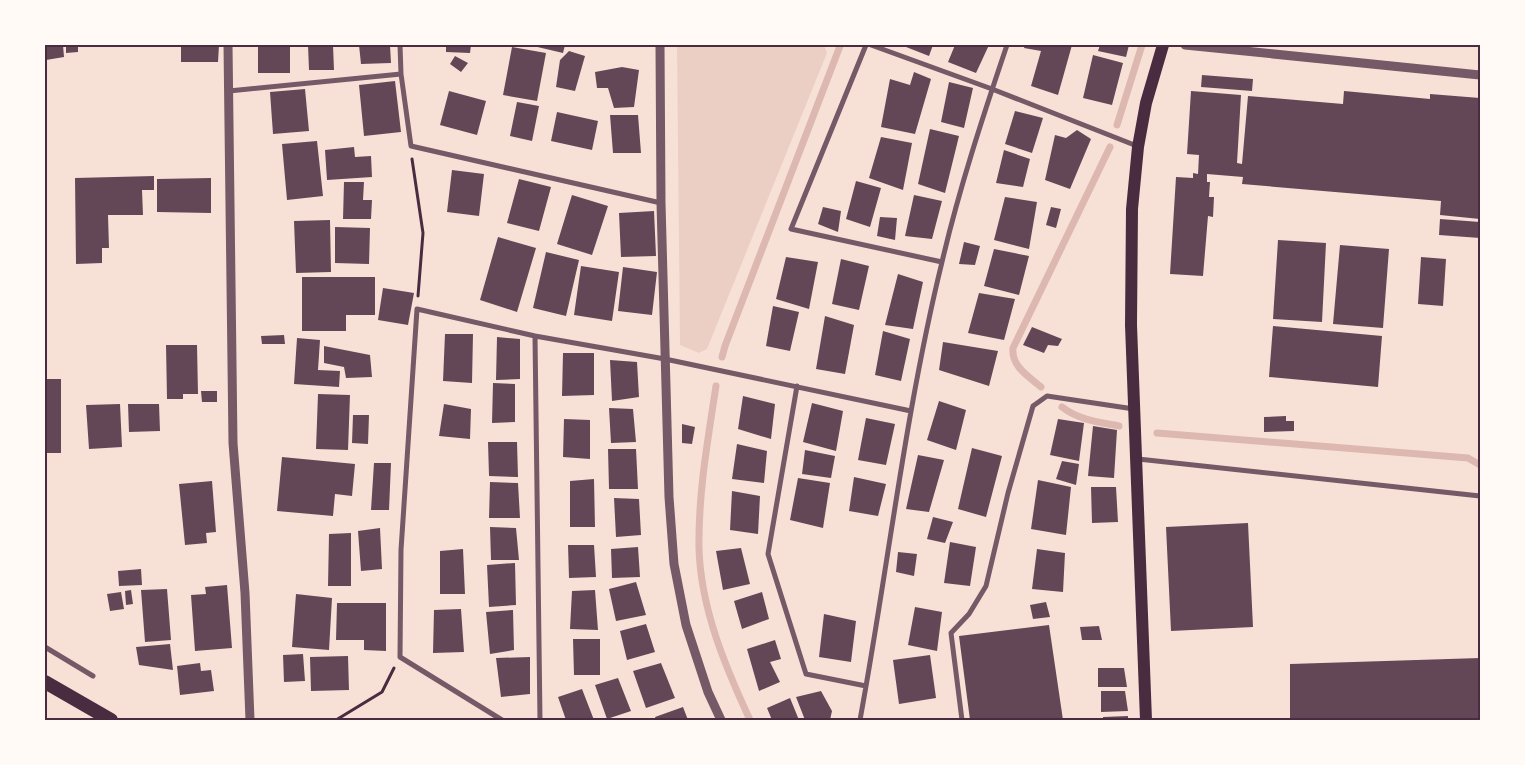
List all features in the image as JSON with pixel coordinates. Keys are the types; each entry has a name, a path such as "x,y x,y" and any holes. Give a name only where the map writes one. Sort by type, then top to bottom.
{"highway":[{"path":"45,682 111,720"}],"main road":[{"path":"1146,720 1131,325 1131,237 1138,147 1146,103 1163,45"}],"street":[{"path":"228,45 232,443 244,593 250,720"},
{"path":"400,45 401,74 410,146 661,202"},
{"path":"660,45 661,202 668,497 674,564 686,625 708,692 721,720"},
{"path":"866,45 791,229 942,262"},
{"path":"871,45 992,89 1138,147"},
{"path":"860,720 911,411 942,262 965,174 1007,45"},
{"path":"1185,45 1480,75"},
{"path":"229,92 401,74"},
{"path":"502,720 400,656 401,550 417,309 535,336 665,358 911,411"},
{"path":"535,336 540,720"},
{"path":"797,386 768,554 806,674 866,686"},
{"path":"962,720 951,633 969,614 986,586 1008,493 1032,406 1047,396 1134,409"},
{"path":"1136,459 1480,496"},
{"path":"45,646 93,676"}],"path":[{"path":"410,146 423,233 417,309"},
{"path":"336,720 382,692 400,656"}],"shaded area":[{"path":"677,45 824,45 827,53 707,349 699,353 680,345"}],"building":[{"path":"45,45 63,45 64,57 46,60"},
{"path":"66,45 78,45 78,52 66,53"},
{"path":"181,45 219,45 218,62 181,62"},
{"path":"258,45 290,45 290,73 258,73"},
{"path":"308,45 333,45 334,70 309,70"},
{"path":"359,45 390,45 391,63 361,64"},
{"path":"446,45 471,45 470,53 446,52"},
{"path":"529,45 565,45 563,53"},
{"path":"901,45 933,45 929,56"},
{"path":"955,45 989,45 976,73 948,62"},
{"path":"1025,45 1072,45 1058,95 1031,86 1041,51 1024,48"},
{"path":"1100,45 1129,45 1126,57 1098,51"},
{"path":"512,47 546,53 537,101 503,95"},
{"path":"569,51 585,56 575,91 556,87 560,60"},
{"path":"1093,55 1123,63 1112,105 1083,98"},
{"path":"455,56 468,63 461,72 450,64"},
{"path":"622,67 639,70 634,107 614,108 608,88 597,88 595,72"},
{"path":"914,72 931,79 915,134 881,127 890,79 910,85"},
{"path":"1202,75 1253,79 1252,91 1201,87"},
{"path":"395,81 401,132 364,136 359,85"},
{"path":"949,82 973,88 964,128 941,122"},
{"path":"305,89 309,131 273,134 270,92"},
{"path":"449,91 486,101 477,135 440,125"},
{"path":"1191,91 1241,95 1237,163 1242,164 1248,96 1343,104 1344,91 1430,99 1430,94 1480,98 1480,219 1440,215 1441,201 1242,184 1243,177 1207,174 1207,182 1210,182 1209,197 1214,197 1213,217 1208,216 1203,276 1170,274 1176,177 1193,178 1193,173 1198,174 1199,155 1187,154"},
{"path":"517,102 539,106 532,141 510,136"},
{"path":"1015,111 1043,118 1032,153 1005,144"},
{"path":"557,112 598,121 592,150 551,141"},
{"path":"610,115 638,115 641,153 613,153"},
{"path":"930,129 959,136 945,193 918,184"},
{"path":"1077,130 1091,139 1070,189 1045,180 1055,135 1066,138"},
{"path":"881,137 912,143 903,190 869,178"},
{"path":"317,141 323,196 287,200 282,144"},
{"path":"354,147 355,157 371,156 372,177 327,180 325,150"},
{"path":"1004,150 1030,159 1023,187 996,183"},
{"path":"452,170 484,174 479,216 447,212"},
{"path":"154,176 154,190 142,190 143,215 108,215 109,248 102,248 102,263 76,264 75,178"},
{"path":"211,178 211,213 157,212 157,179"},
{"path":"519,179 551,187 539,231 507,223"},
{"path":"856,181 881,188 870,227 846,219"},
{"path":"344,182 364,182 363,200 372,200 371,219 343,219"},
{"path":"572,195 608,206 592,255 557,244"},
{"path":"914,195 942,201 932,239 905,236"},
{"path":"1005,197 1037,202 1029,249 994,240"},
{"path":"823,207 841,211 838,232 818,224"},
{"path":"1051,207 1061,209 1056,228 1046,225"},
{"path":"654,211 656,256 621,257 619,213"},
{"path":"880,217 897,218 895,240 877,236"},
{"path":"1440,219 1480,222 1480,238 1439,235"},
{"path":"330,220 331,272 296,273 294,221"},
{"path":"335,227 370,228 369,264 335,263"},
{"path":"498,237 536,248 517,312 480,300"},
{"path":"1278,240 1326,243 1322,322 1273,319"},
{"path":"964,242 980,246 975,265 959,264"},
{"path":"1340,245 1389,249 1383,328 1333,324"},
{"path":"994,249 1029,256 1019,295 984,286"},
{"path":"546,252 579,260 566,316 533,308"},
{"path":"786,257 818,262 809,309 776,299"},
{"path":"1421,257 1446,259 1443,306 1418,304"},
{"path":"841,259 869,266 859,310 832,304"},
{"path":"581,266 619,272 612,321 574,315"},
{"path":"623,267 657,272 652,315 618,311"},
{"path":"898,274 923,282 913,329 885,325"},
{"path":"302,277 375,277 375,315 346,315 346,331 302,331"},
{"path":"383,288 414,293 408,325 378,320"},
{"path":"979,293 1015,299 1004,340 968,333"},
{"path":"773,306 799,312 790,351 766,346"},
{"path":"825,316 854,325 845,374 816,369"},
{"path":"1273,326 1382,336 1378,387 1269,377"},
{"path":"1032,327 1062,339 1058,346 1048,345 1044,353 1023,345"},
{"path":"883,331 910,339 901,381 875,375"},
{"path":"445,334 473,334 472,383 443,381"},
{"path":"284,335 285,344 262,344 261,336"},
{"path":"497,337 520,339 520,379 496,380"},
{"path":"297,338 320,340 318,370 340,371 339,387 294,384"},
{"path":"943,342 998,351 989,386 939,370"},
{"path":"166,345 197,345 198,394 183,394 183,399 167,399"},
{"path":"324,346 370,355 372,377 346,378 344,367 324,363"},
{"path":"563,353 594,353 594,395 562,396"},
{"path":"610,360 637,362 639,397 612,401"},
{"path":"45,379 61,379 61,453 45,453"},
{"path":"493,383 515,384 515,422 492,423"},
{"path":"201,391 217,391 217,402 202,402"},
{"path":"318,394 350,395 348,450 316,449"},
{"path":"743,396 775,404 771,439 738,429"},
{"path":"939,401 966,410 956,450 927,440"},
{"path":"812,403 843,411 836,451 803,442"},
{"path":"120,404 122,447 89,449 86,405"},
{"path":"128,404 159,404 160,431 129,432"},
{"path":"444,404 471,409 470,439 439,436"},
{"path":"609,408 633,409 636,442 611,443"},
{"path":"353,415 369,415 368,444 352,443"},
{"path":"1286,416 1286,421 1294,421 1294,431 1264,432 1264,417"},
{"path":"866,418 895,424 886,465 858,460"},
{"path":"564,419 590,420 590,459 563,457"},
{"path":"1058,419 1084,423 1079,461 1050,455"},
{"path":"682,424 695,427 692,444 682,443"},
{"path":"1093,426 1117,430 1114,478 1088,476"},
{"path":"488,442 517,442 518,477 489,476"},
{"path":"737,444 767,451 764,483 732,479"},
{"path":"972,448 1002,456 986,517 958,509"},
{"path":"608,449 636,449 638,489 609,489"},
{"path":"805,450 835,456 831,478 802,474"},
{"path":"918,455 944,460 929,512 906,509"},
{"path":"282,457 355,464 352,496 335,494 333,516 277,511"},
{"path":"1062,461 1079,464 1076,485 1056,479"},
{"path":"374,463 391,463 389,510 371,510"},
{"path":"854,477 886,484 878,516 849,511"},
{"path":"798,478 830,483 823,528 790,520"},
{"path":"594,479 595,527 570,527 570,481"},
{"path":"1038,480 1071,487 1066,535 1031,529"},
{"path":"212,481 216,532 206,533 207,543 185,545 179,484"},
{"path":"490,482 518,483 520,518 489,518"},
{"path":"1091,487 1116,487 1118,522 1092,523"},
{"path":"732,491 760,496 758,534 730,530"},
{"path":"614,498 639,499 641,535 616,537"},
{"path":"933,517 953,522 945,543 927,539"},
{"path":"1248,523 1253,627 1171,631 1166,527"},
{"path":"490,527 516,528 519,560 491,560"},
{"path":"380,528 382,569 361,571 358,531"},
{"path":"351,533 351,586 328,586 329,534"},
{"path":"950,542 976,547 970,586 944,583"},
{"path":"568,545 594,545 596,577 569,578"},
{"path":"638,547 640,577 612,578 611,549"},
{"path":"741,548 750,584 723,590 716,551"},
{"path":"463,549 465,594 440,594 440,551"},
{"path":"1037,549 1065,553 1063,592 1032,589"},
{"path":"898,552 917,554 914,576 896,572"},
{"path":"515,563 516,605 489,607 487,565"},
{"path":"141,569 142,585 119,586 118,571"},
{"path":"636,582 646,615 616,621 609,589"},
{"path":"227,585 232,648 195,651 191,595 206,594 205,587"},
{"path":"167,589 171,640 145,642 141,590"},
{"path":"131,590 133,604 126,605 125,591"},
{"path":"595,590 598,630 570,629 572,591"},
{"path":"121,592 124,609 110,611 107,594"},
{"path":"762,592 769,619 742,629 734,601"},
{"path":"296,594 332,598 329,650 292,647"},
{"path":"1046,602 1050,617 1033,619 1030,605"},
{"path":"337,603 386,603 386,651 364,650 364,640 336,640"},
{"path":"915,607 942,612 937,651 908,645"},
{"path":"461,609 464,652 433,653 434,610"},
{"path":"513,610 514,650 490,654 486,612"},
{"path":"824,614 856,621 851,662 819,657"},
{"path":"646,624 655,652 627,660 620,631"},
{"path":"1049,625 1063,720 970,720 959,636"},
{"path":"1099,626 1102,640 1082,640 1080,627"},
{"path":"573,639 600,639 600,675 574,675"},
{"path":"775,640 781,659 770,662 780,682 759,691 747,649"},
{"path":"170,644 173,670 139,665 136,647"},
{"path":"303,654 305,681 284,682 283,655"},
{"path":"930,655 936,698 899,704 893,660"},
{"path":"348,656 349,690 311,691 310,657"},
{"path":"530,657 530,694 501,697 496,658"},
{"path":"1480,658 1480,720 1290,720 1290,664"},
{"path":"200,663 201,671 211,670 214,691 180,695 177,666"},
{"path":"661,663 675,698 646,708 633,671"},
{"path":"1098,668 1124,668 1127,687 1098,687"},
{"path":"618,678 631,711 607,719 595,685"},
{"path":"582,689 594,720 566,720 558,697"},
{"path":"821,691 832,711 830,720 805,720 796,697"},
{"path":"1101,691 1125,691 1128,711 1101,712"},
{"path":"790,698 799,720 772,720 767,708"},
{"path":"683,707 688,720 656,720 655,717"},
{"path":"1128,716 1128,720 1103,720 1103,717"}],"waterway":[{"path":"1117,125 1142,45"},
{"path":"722,357 840,46"},
{"path":"1041,387 1026,375 1018,365 1013,354 1013,348 1110,147"},
{"path":"716,386 700,508 699,549 701,571 704,593 716,637 750,720"},
{"path":"1062,407 1082,418 1119,426"},
{"path":"1157,433 1468,458 1480,465"}]}
